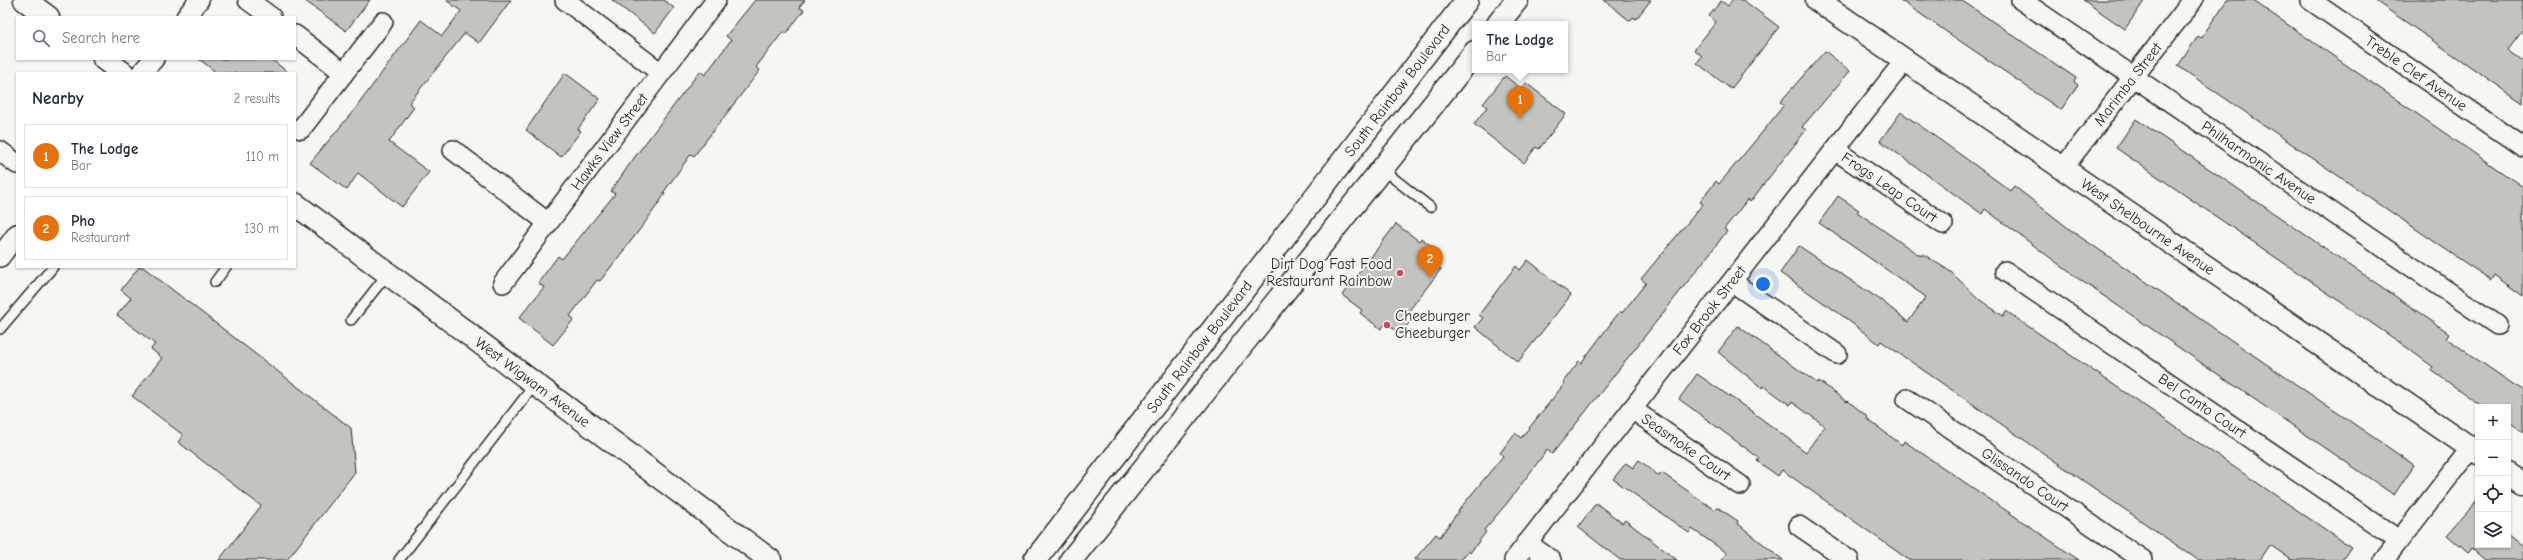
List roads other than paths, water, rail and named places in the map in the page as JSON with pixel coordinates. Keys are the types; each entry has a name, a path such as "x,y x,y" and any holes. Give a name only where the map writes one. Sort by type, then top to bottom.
{"main road":[{"path":"25,0 47,16"},
{"name":"South Rainbow Boulevard","path":"1034,560 1251,282 1467,0"},
{"path":"1500,21 1517,0"},
{"name":"West Shelbourne Avenue","path":"1817,0 2475,450"},
{"name":"South Rainbow Boulevard","path":"1071,560 1381,168 1472,56"},
{"path":"105,60 122,72"},
{"path":"1297,274 1297,253 1304,234 1331,199 1374,122"},
{"name":"West Wigwam Avenue","path":"296,205 770,560"},
{"path":"1187,414 1214,351 1252,301 1251,282"},
{"path":"2511,476 2523,484"}],"street":[{"path":"187,16 199,0"},
{"path":"248,0 270,16"},
{"path":"565,0 660,72"},
{"name":"Hawks View Street","path":"503,283 660,72 716,0"},
{"name":"Philharmonic Avenue","path":"2021,0 2497,326"},
{"name":"Marimba Street","path":"2063,168 2193,0"},
{"name":"Treble Clef Avenue","path":"2310,0 2523,147"},
{"path":"301,129 383,22"},
{"path":"296,37 344,73"},
{"path":"142,72 153,60"},
{"name":"Fox Brook Street","path":"1514,560 1905,60"},
{"path":"453,150 548,222"},
{"name":"Frogs Leap Court","path":"1835,150 1943,224"},
{"path":"0,151 16,163"},
{"path":"0,257 16,235"},
{"name":"Bel Canto Court","path":"2005,271 2399,540"},
{"path":"1732,282 1837,354"},
{"name":"Glissando Court","path":"1907,399 2143,560"},
{"name":"Seasmoke Court","path":"1632,410 1740,485"},
{"path":"2384,560 2475,450"},
{"path":"1799,526 1849,560"},
{"path":"1527,543 1551,560"}],"lane":[{"path":"1381,168 1430,207"},
{"path":"0,329 52,268"},
{"path":"215,282 225,268"},
{"path":"351,320 388,273"},
{"path":"399,560 535,384"}],"place":[{"name":"The Lodge","path":"1520,119"},
{"name":"Dirt Dog Fast Food Restaurant Rainbow","path":"1400,273"},
{"name":"Pho","path":"1430,278"},
{"name":"Cheeburger Cheeburger","path":"1387,325"}]}
